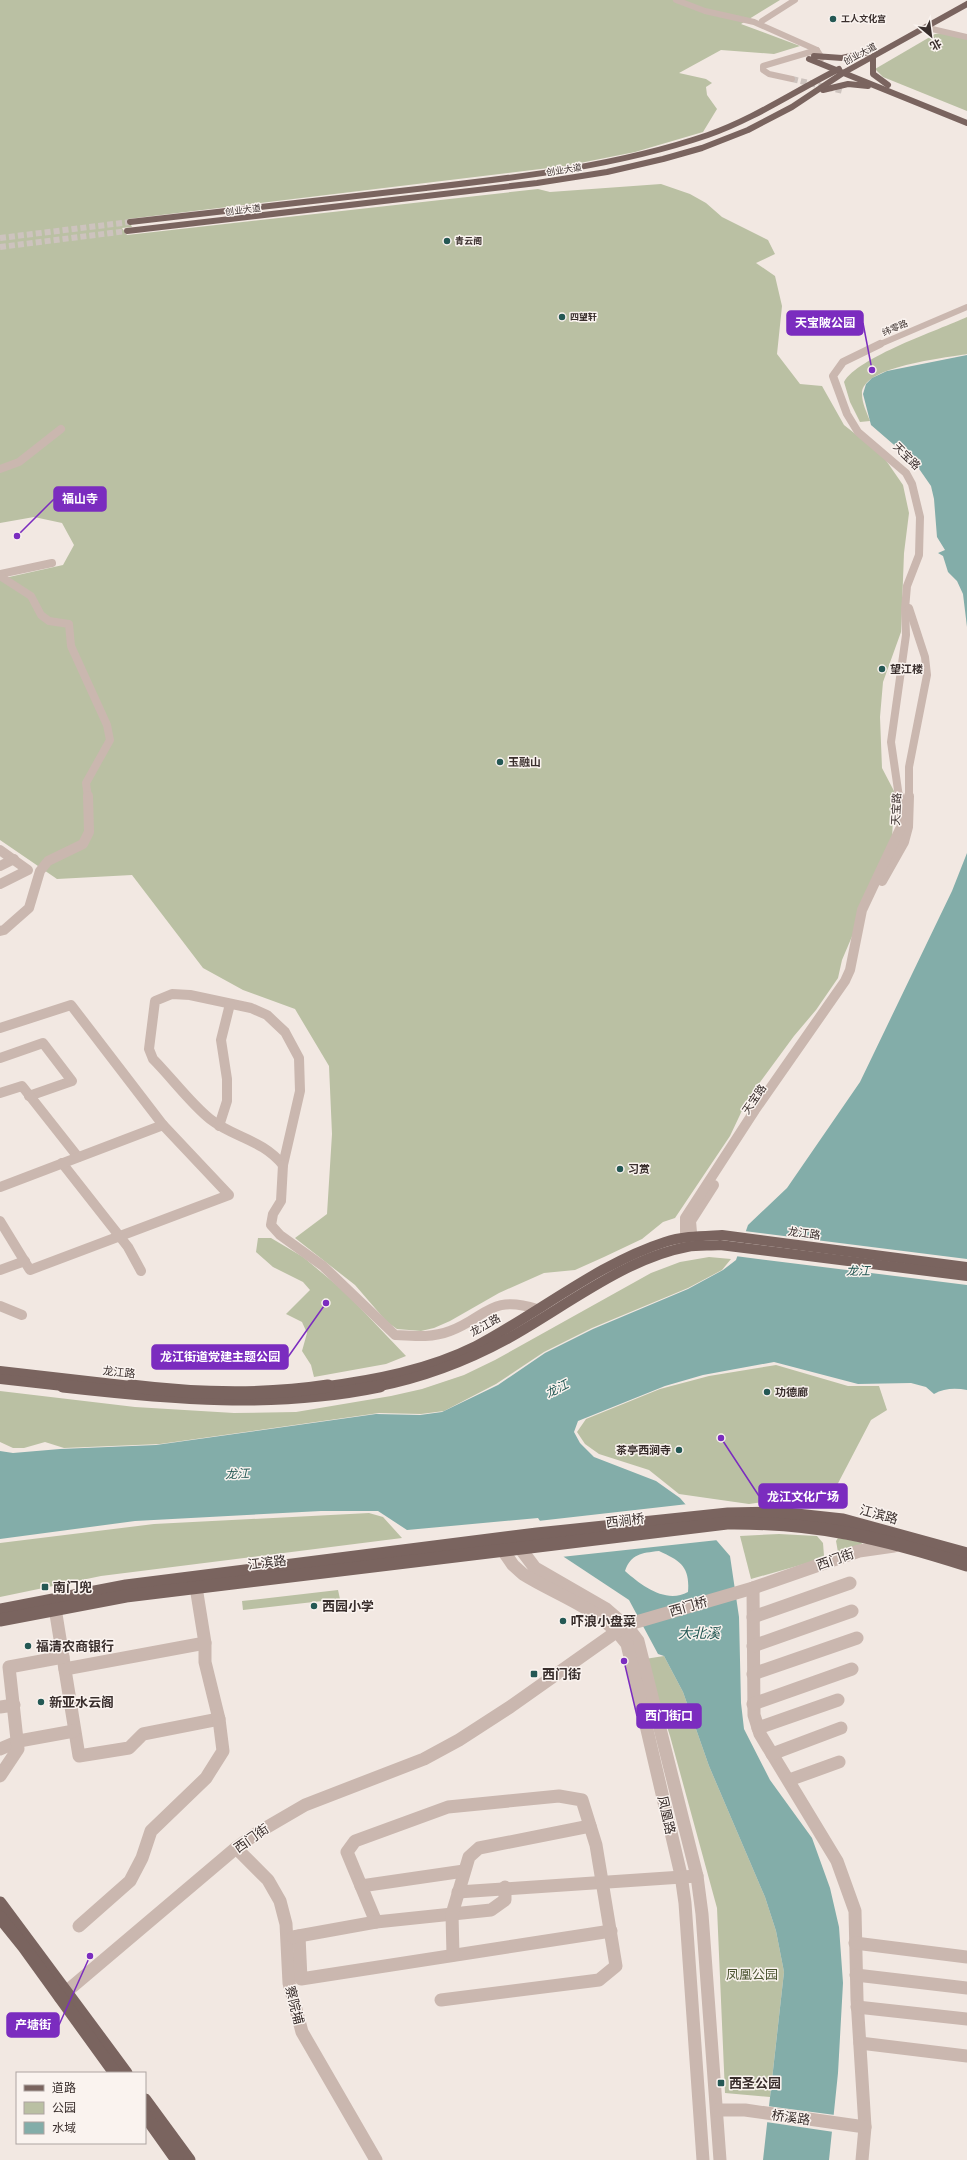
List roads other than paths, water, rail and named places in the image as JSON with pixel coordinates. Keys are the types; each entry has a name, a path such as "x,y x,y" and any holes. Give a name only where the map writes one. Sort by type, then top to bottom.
{"main road":[{"name":"创业大道","path":"127,231 537,183 608,172 663,159 725,140 767,121 815,93 868,52 963,0"},
{"name":"创业大道","path":"130,222 515,178 618,161 682,144 734,126 818,81 873,58 967,4"},
{"path":"813,55 822,58 843,59 868,52"},
{"path":"813,55 882,88 967,122"},
{"path":"813,55 820,72 818,81"},
{"path":"873,58 871,68 873,75 888,85"},
{"path":"843,70 888,85 967,116"},
{"path":"815,93 848,84 882,88"},
{"name":"龙江路","path":"721,1240 967,1276"},
{"name":"龙江路","path":"0,1371 162,1390 249,1393 296,1391 358,1382 414,1370 475,1346 616,1263 664,1242 721,1240 967,1267"},
{"name":"龙江路","path":"0,1379 121,1394 235,1402 308,1398 383,1386 422,1377 483,1352 625,1270 688,1242"},
{"name":"江滨路","path":"711,1520 778,1513 843,1520 967,1554"},
{"name":"西涧桥","path":"538,1540 711,1520"},
{"name":"江滨路","path":"711,1520 796,1524 842,1530 906,1545 967,1565"},
{"name":"江滨路","path":"0,1620 92,1600 538,1540"},
{"name":"江滨路","path":"0,1610 126,1586 498,1545"},
{"path":"0,1903 114,2072"},
{"path":"0,1917 125,2072"},
{"path":"146,2101 189,2160"},
{"path":"146,2116 177,2160"}],"street":[{"path":"676,0 691,7 754,22 813,55"},
{"path":"788,0 760,21 795,0"},
{"path":"933,28 967,36"},
{"path":"792,79 769,74 764,70 763,66 813,55"},
{"name":"纬零路","path":"836,373 843,362 853,356 967,307"},
{"name":"纬零路","path":"836,373 856,358 967,311"},
{"name":"天宝路","path":"688,1242 685,1218 755,1110 845,981 850,970 862,910 901,827 898,782 891,742 906,635 905,609 907,586 919,555 920,517 912,484 906,473 858,432 851,421 835,383 836,373"},
{"name":"天宝路","path":"688,1242 692,1220 759,1111 852,981 859,959 867,911 874,894 904,842 908,827 909,767 927,675 925,657 909,606 911,587 922,555 924,518 916,484 910,473 862,431 854,421 838,383 836,373"},
{"path":"0,469 19,462 61,429"},
{"path":"0,575 52,563"},
{"path":"0,575 32,596 41,615 49,621 70,624 71,646 106,725 110,740 86,783 89,801 89,832 83,844 48,861 40,871 29,908 4,930 0,931"},
{"path":"0,850 28,870 0,884"},
{"path":"0,866 14,859"},
{"path":"283,1165 276,1154 250,1138 219,1126 196,1105 153,1059 149,1049 152,1013 155,1001 172,994 190,995 251,1008 267,1015 285,1032 299,1058 300,1091 283,1165 281,1201 273,1214 271,1225 276,1232 322,1266 356,1297 387,1329 395,1334 431,1336 450,1331 488,1309 506,1304 518,1303 537,1309"},
{"path":"219,1126 227,1101 227,1079 221,1040 230,1004"},
{"path":"0,1028 71,1005 164,1125 230,1195 30,1270 0,1221"},
{"path":"0,1058 43,1043 72,1081 29,1096"},
{"path":"0,1093 22,1086 78,1157"},
{"path":"0,1187 164,1125"},
{"path":"62,1163 128,1247 141,1271"},
{"path":"0,1270 25,1260"},
{"path":"0,1306 22,1315"},
{"name":"凤凰路","path":"516,1542 538,1570 625,1625 638,1641 697,1876 702,1914 720,2160"},
{"name":"凤凰路","path":"498,1545 517,1569 525,1576 609,1623 625,1625"},
{"name":"西门街","path":"749,1589 859,1551 906,1545"},
{"path":"753,1617 850,1583"},
{"path":"79,1926 130,1881 142,1858 150,1831 206,1778 223,1751 220,1719 205,1662 205,1643 196,1587"},
{"path":"749,1589 753,1617 753,1704 754,1715 758,1728 772,1754 837,1861 855,1911 856,1975 860,2043 862,2160"},
{"name":"西门桥","path":"625,1625 749,1589"},
{"path":"55,1608 79,1756 129,1748 143,1734 220,1719"},
{"path":"753,1646 852,1611"},
{"name":"西门街","path":"63,1994 236,1848 257,1833 305,1805 424,1758 459,1740 510,1707 625,1625"},
{"name":"凤凰路","path":"625,1625 627,1644 681,1875 685,1903 703,2160"},
{"path":"753,1674 857,1638"},
{"path":"0,1776 18,1749 19,1741 14,1705 5,1681 9,1667 64,1663 205,1643"},
{"path":"753,1704 852,1669"},
{"path":"758,1728 838,1700"},
{"path":"0,1708 14,1705"},
{"path":"772,1754 841,1728"},
{"path":"0,1748 19,1741 74,1731"},
{"path":"789,1780 839,1762"},
{"path":"376,1922 347,1852 355,1841 448,1807 559,1796 582,1800 596,1845 604,1882 616,1966 599,1980 441,2000"},
{"path":"453,1955 452,1914 468,1857 479,1848 590,1826"},
{"name":"察院埔","path":"236,1848 268,1880 277,1896 293,1937 289,1984 302,2032 373,2159"},
{"path":"361,1886 464,1871"},
{"path":"458,1892 506,1887 604,1882 681,1875 697,1876"},
{"path":"506,1887 505,1900 491,1910 376,1922 293,1937 301,1979 610,1931"},
{"path":"855,1943 967,1956"},
{"path":"856,1975 967,1988"},
{"path":"858,2007 967,2019"},
{"path":"860,2043 967,2056"},
{"name":"桥溪路","path":"717,2110 745,2110 861,2127"}],"water":[{"path":"967,355 967,627 963,594 957,581 948,572 943,556 938,553 945,550 937,537 934,499 931,486 915,463 871,425 863,394 866,384 872,378 887,371"},
{"name":"龙江","path":"967,853 967,1390 950,1389 934,1394 926,1387 911,1383 858,1384 774,1362 703,1375 665,1386 578,1421 574,1432 580,1443 594,1457 656,1481 680,1498 730,1556 739,1617 741,1703 744,1729 770,1780 812,1838 830,1888 839,1927 843,1983 838,2073 829,2160 763,2160 784,1972 776,1931 765,1897 709,1766 683,1692 664,1656 658,1654 629,1600 564,1557 538,1518 407,1530 378,1511 321,1511 135,1521 0,1539 0,1451 13,1453 60,1449 156,1445 376,1414 420,1415 442,1412 498,1385 545,1353 593,1329 688,1289 723,1270 736,1260 748,1225 787,1188 860,1082 952,891","holes":["659,1551 673,1558 686,1571 688,1592 680,1595 663,1595 639,1582 625,1571 630,1561 638,1555"]}],"tunnel":[{"path":"792,79 843,91"},
{"path":"0,238 130,222"},
{"path":"0,247 127,231"}],"place":[{"name":"工人文化宫","path":"833,19"},
{"name":"青云阁","path":"447,241"},
{"name":"四望轩","path":"562,317"},
{"name":"天宝陂公园","path":"872,370"},
{"name":"福山寺","path":"17,536"},
{"name":"望江楼","path":"882,669"},
{"name":"玉融山","path":"500,762"},
{"name":"习赏","path":"620,1169"},
{"name":"龙江街道党建主题公园","path":"326,1303"},
{"name":"功德廊","path":"767,1392"},
{"name":"龙江文化广场","path":"721,1438"},
{"name":"茶亭西涧寺","path":"679,1450"},
{"name":"南门兜","path":"45,1587"},
{"name":"西园小学","path":"314,1606"},
{"name":"吓浪小盘菜","path":"563,1621"},
{"name":"福清农商银行","path":"28,1646"},
{"name":"西门街口","path":"624,1661"},
{"name":"西门街","path":"534,1674"},
{"name":"新亚水云阁","path":"41,1702"},
{"name":"产塘街","path":"90,1956"},
{"name":"西圣公园","path":"721,2083"}],"water label":[{"name":"大北溪","path":"699,1633"}],"park label":[{"name":"凤凰公园","path":"752,1974"}]}
